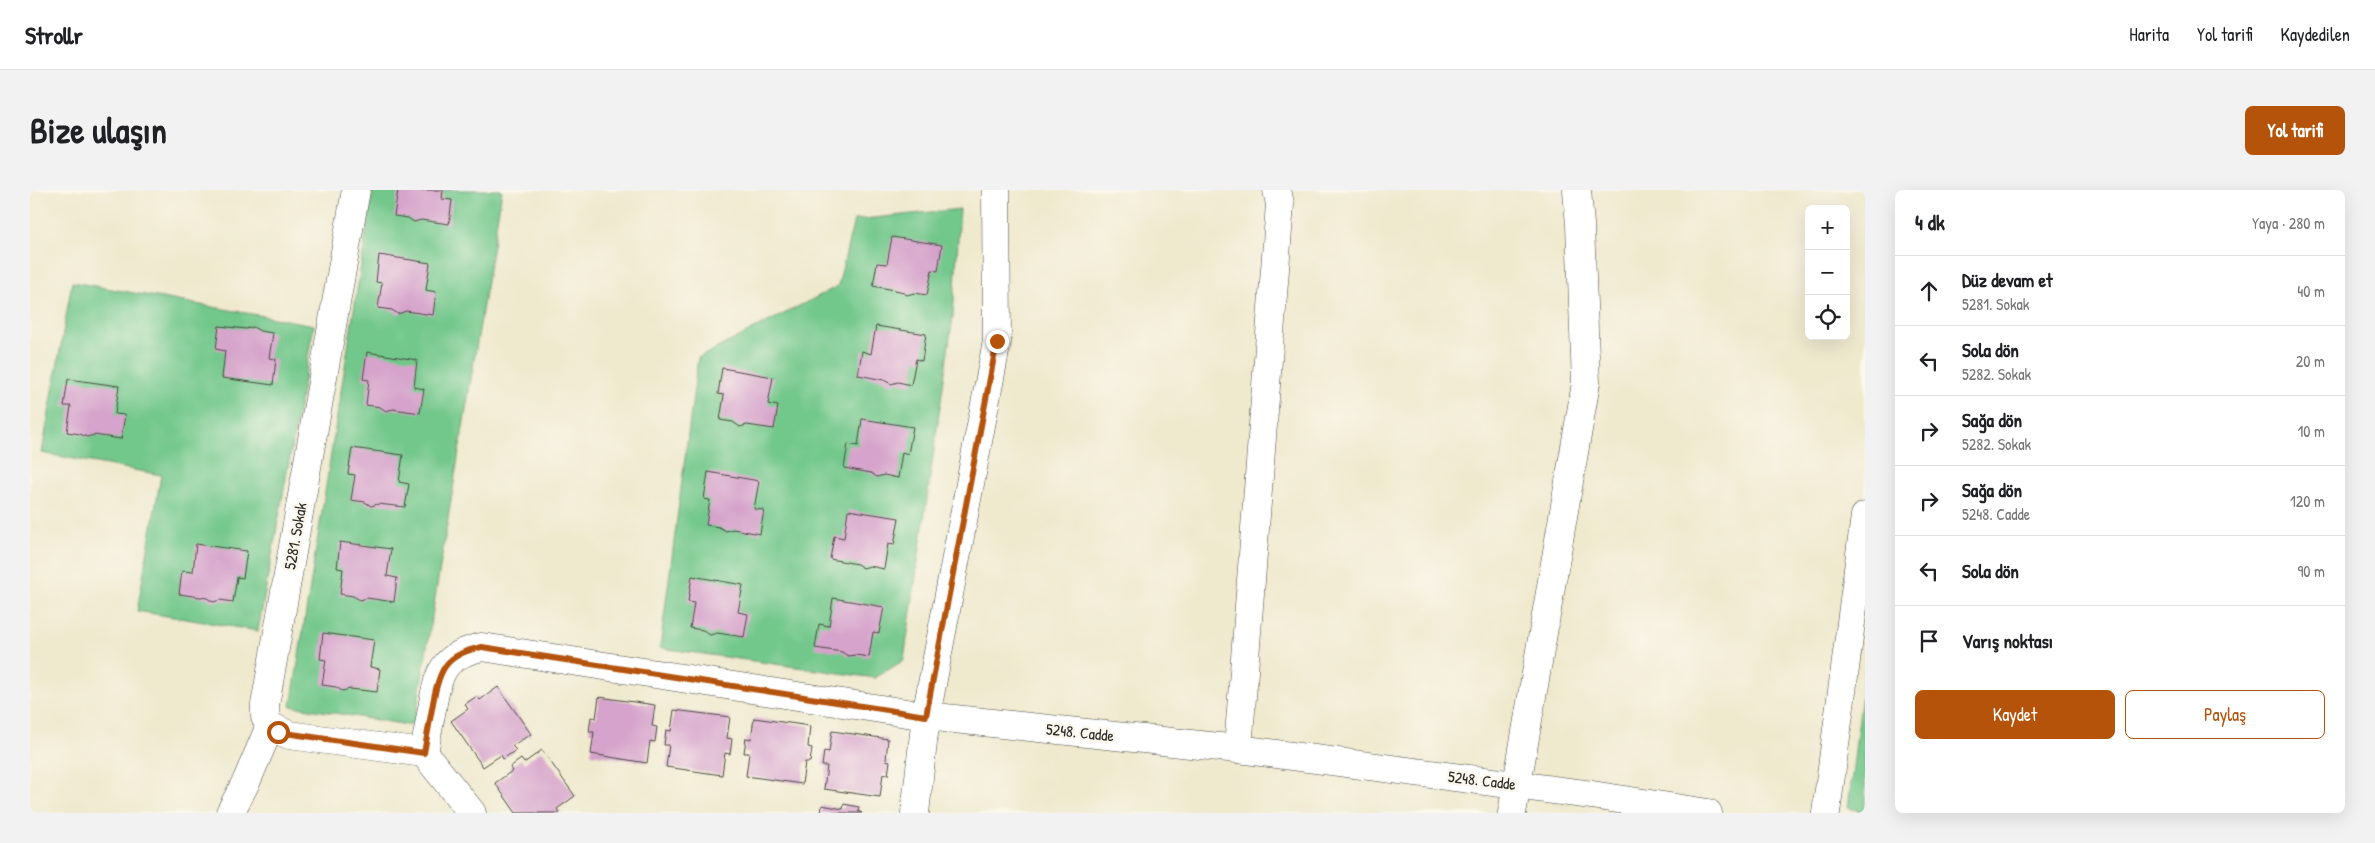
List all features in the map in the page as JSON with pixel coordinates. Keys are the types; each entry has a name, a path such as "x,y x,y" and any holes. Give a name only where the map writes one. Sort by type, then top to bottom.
{"street":[{"name":"5281. Sokak","path":"270,726 266,717 265,705 356,190"},
{"path":"915,813 926,716 997,341 996,190"},
{"path":"1238,749 1280,204 1277,190"},
{"path":"1512,813 1586,383 1577,190"},
{"path":"1826,813 1865,516"},
{"name":"5248. Cadde","path":"424,753 438,677 446,664 455,656 467,650 482,647 926,716 1238,749 1517,785 1708,813"},
{"path":"230,813 247,780 270,726 288,735 424,753 472,813"}],"green space":[{"path":"373,190 502,190 414,726 291,706"},
{"path":"960,209 953,316 904,660 875,678 660,648 698,358 838,286 854,220"},
{"path":"72,282 314,325 258,631 137,611 161,475 42,453"},
{"path":"1865,669 1865,812 1848,808"}],"building":[{"path":"398,190 443,190 442,199 452,200 449,224 421,220 414,222 408,218 394,216"},
{"path":"892,237 942,245 938,271 932,270 927,295 914,293 907,295 900,291 873,286 877,263 887,264"},
{"path":"379,255 430,263 426,290 436,292 433,315 406,311 398,314 392,310 378,308 382,283 376,282"},
{"path":"219,326 246,329 253,327 260,331 273,333 269,358 276,359 273,385 222,378 225,351 216,349"},
{"path":"876,326 926,334 922,361 916,359 911,385 898,382 891,384 884,380 858,375 862,351 871,354"},
{"path":"367,352 417,360 414,387 424,389 420,413 393,409 386,411 380,407 366,405 369,380 363,379"},
{"path":"722,368 773,377 768,404 778,406 774,429 747,425 740,427 733,422 720,420 724,395 718,394"},
{"path":"68,379 119,386 115,414 125,415 121,439 94,435 87,437 67,432 71,406 64,406"},
{"path":"862,419 913,427 908,454 902,452 898,478 884,475 877,477 871,473 844,468 848,444 858,446"},
{"path":"352,448 403,455 399,482 409,484 405,507 378,504 371,506 365,502 351,500 355,475 348,474"},
{"path":"708,472 759,481 754,509 764,510 760,534 733,529 726,531 719,527 706,525 710,500 704,499"},
{"path":"848,510 899,518 894,545 888,544 884,569 870,566 863,568 857,564 830,559 834,536 844,538"},
{"path":"340,542 391,549 387,576 397,578 394,602 367,598 360,600 353,596 340,594 343,569 337,568"},
{"path":"196,544 247,551 243,578 237,577 233,602 220,600 213,602 207,598 179,594 182,571 193,572"},
{"path":"692,576 743,585 738,612 748,614 744,637 717,633 710,635 703,630 690,628 694,603 688,602"},
{"path":"833,598 884,607 879,633 873,632 869,657 848,656 842,652 815,648 819,624 829,626"},
{"path":"323,633 374,640 370,667 380,669 377,692 350,689 342,691 336,687 322,685 326,660 320,659"},
{"path":"498,687 531,734 512,746 516,750 503,759 501,755 483,767 451,721 468,709 465,704 477,696 480,700"},
{"path":"599,697 655,705 652,726 657,727 655,742 650,741 647,763 591,754 594,732 589,732 591,717 596,718"},
{"path":"674,710 730,717 727,738 732,739 730,754 725,753 722,775 666,767 669,745 664,745 666,730 671,731"},
{"path":"754,718 810,726 808,747 812,748 810,762 805,762 802,784 746,776 749,753 744,753 746,738 751,739"},
{"path":"832,731 888,739 886,760 890,761 888,775 883,774 880,797 824,789 827,766 822,766 824,751 829,752"},
{"path":"542,750 575,796 557,809 560,813 516,813 495,783 512,771 510,767 521,759 524,763"},
{"path":"844,804 859,807 858,811 862,813 821,813 822,805 843,809"}],"route":[{"path":"278,732 288,735 424,753 438,677 446,664 455,656 467,650 482,647 926,716 997,341"}]}
